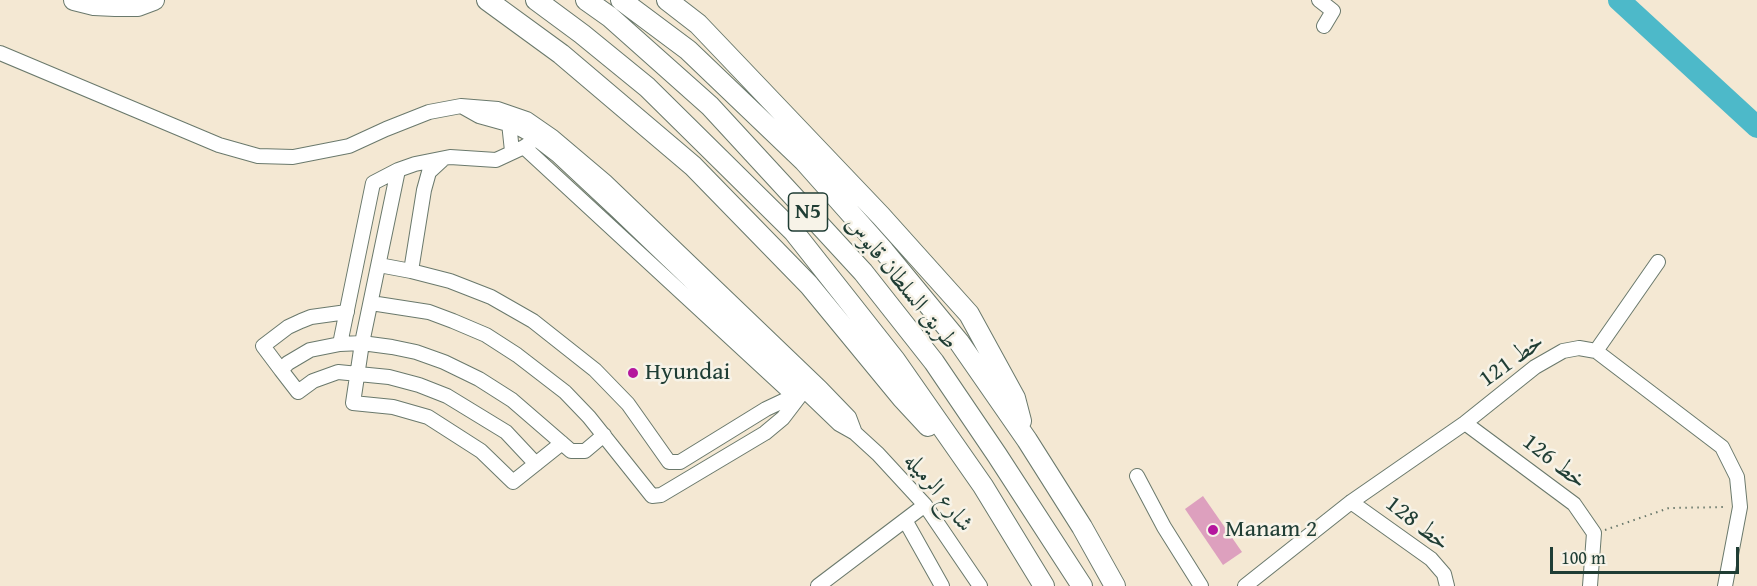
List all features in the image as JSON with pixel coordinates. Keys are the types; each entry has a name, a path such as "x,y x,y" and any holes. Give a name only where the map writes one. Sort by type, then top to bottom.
{"highway":[{"path":"74,0 94,5 115,6 138,6 154,0"},
{"path":"487,0 561,54 693,166 809,285 902,398 983,486"},
{"path":"536,0 582,34 646,87 794,232 895,360 983,486 1044,586"},
{"name":"طريق السلطان قابوس","path":"586,0 610,17 710,106 863,272 934,362 1082,586"},
{"name":"طريق السلطان قابوس","path":"621,0 688,50 804,161 884,251 959,342 1027,440 1082,526 1115,586"},
{"path":"667,0 698,24 881,216 969,314 1015,399 1027,440"}],"street":[{"path":"1319,0 1333,11 1324,26"},
{"path":"0,53 219,145 258,156 293,157 349,146 429,112 461,106 498,110 527,119 585,164 821,388 849,417 855,433"},
{"path":"461,106 479,116 509,123 536,139 617,211 801,395"},
{"path":"509,123 518,149 801,395 839,424 855,433"},
{"path":"340,344 373,183 414,164 459,157 492,161 536,139 544,139 585,164"},
{"path":"411,271 429,172 442,160"},
{"path":"399,170 356,373 353,403 393,407 428,417 481,451 513,482 562,443"},
{"path":"1658,262 1596,351 1722,447 1737,477 1740,507 1725,586"},
{"path":"379,266 450,281 491,297 533,321 595,370 649,431 669,462 680,462 766,409 801,395"},
{"path":"371,303 429,312 486,335 518,355 565,392 604,435 652,496 656,497 765,433 783,418 801,395"},
{"path":"347,312 311,317 301,321 288,327 263,346 298,392 313,381 338,372 389,377 419,385 447,396 507,432 536,464"},
{"path":"281,370 310,350 340,344 362,343 416,352 444,362 479,379 512,400 572,451 585,451 604,435"},
{"name":"خط 121","path":"1245,586 1351,502 1465,423 1535,368 1563,351 1579,348 1596,351"},
{"name":"خط 126","path":"1465,423 1575,504 1593,534"},
{"name":"شارع الرميله","path":"855,433 878,454 925,505 980,586"},
{"path":"1137,476 1164,527 1201,586"},
{"name":"خط 128","path":"1351,502 1431,559 1444,574 1447,586"},
{"path":"818,586 925,505"},
{"path":"905,520 942,586"},
{"path":"1590,586 1593,534"}],"path":[{"path":"1593,534 1669,508 1740,507"}],"building":[{"name":"Manam 2","path":"1203,496 1242,552 1223,565 1185,509"}],"waterway":[{"path":"1619,0 1757,127"}],"place":[{"name":"Hyundai","path":"633,373"},
{"name":"Manam 2","path":"1213,530"}]}
